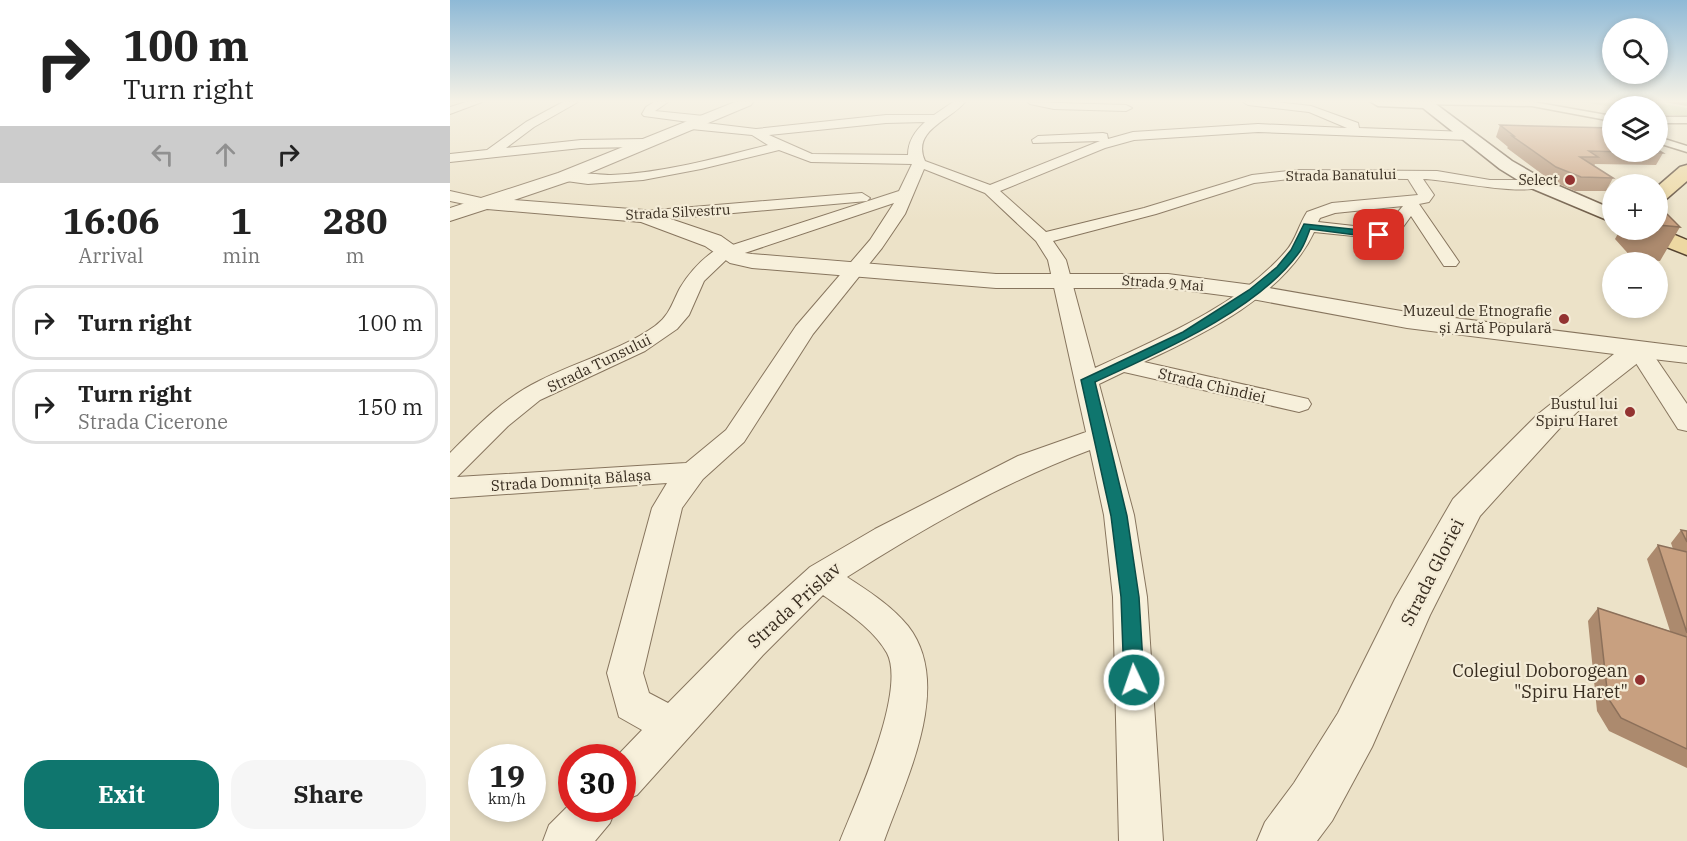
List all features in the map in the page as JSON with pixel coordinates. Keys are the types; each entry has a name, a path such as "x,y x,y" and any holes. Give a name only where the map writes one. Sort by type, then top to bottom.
{"main road":[{"path":"1475,141 1506,165 1538,184 1602,212"},
{"path":"1668,187 1687,171"},
{"path":"1668,240 1687,248"}],"street":[{"path":"492,153 507,141"},
{"path":"450,215 564,177 648,141"},
{"path":"771,141 779,146"},
{"path":"672,727 633,704 626,673 667,508 674,494 693,472 735,436 804,331 882,236 907,194 917,162 912,151 914,141"},
{"path":"990,190 1116,141"},
{"path":"1405,141 1437,175"},
{"path":"450,158 581,144 644,143"},
{"path":"1668,143 1687,149"},
{"path":"564,177 586,181 630,177 705,164 779,146 786,146 802,156 820,159 917,162 990,190 1043,238 1057,260 1064,281 1119,516 1130,597 1141,841"},
{"name":"Strada Banatului","path":"1043,238 1150,211 1252,179 1315,173 1437,175 1490,184 1538,184"},
{"path":"1088,380 1187,334 1252,292 1280,269 1296,251 1312,215 1321,211 1410,204 1424,199 1426,195 1413,175"},
{"name":"Strada Silvestru","path":"450,196 484,203 644,216 907,194"},
{"name":"Strada Tunsului","path":"450,470 498,422 531,395 654,338 672,323 709,261 727,251 907,194"},
{"path":"1307,226 1383,234 1392,230 1410,204"},
{"path":"1410,204 1449,262"},
{"name":"Strada 9 Mai","path":"644,216 713,241 738,258 752,261 996,281 1112,279 1168,281 1252,292 1407,320 1687,355"},
{"path":"1638,349 1687,423"},
{"name":"Strada Gloriei","path":"1284,841 1313,802 1355,730 1410,612 1466,508 1548,422 1578,395 1638,349"},
{"name":"Strada Chindiei","path":"1124,365 1299,404"},
{"name":"Strada Prislav","path":"636,765 750,644 821,576 886,537 1028,463 1101,436"},
{"name":"Strada Domnița Bălașa","path":"450,488 693,472"},
{"path":"821,576 884,623 897,639 908,661 909,694 900,734 862,841"},
{"path":"565,841 583,822"}],"building":[{"path":"1519,141 1602,141 1602,152 1589,151 1598,157 1580,157 1607,174 1602,174 1602,178 1581,177 1556,167"},
{"path":"1668,215 1680,227 1668,226"},
{"path":"1681,530 1687,531 1687,542"},
{"path":"1658,545 1687,552 1687,633"},
{"name":"Colegiul Doborogean \"Spiru Haret\"","path":"1598,608 1687,637 1687,749 1621,718 1608,698"}],"place":[{"name":"Select","path":"1570,180"},
{"name":"Muzeul de Etnografie și Artă Populară","path":"1564,319"},
{"name":"Bustul lui Spiru Haret","path":"1630,412"},
{"name":"Colegiul Doborogean \"Spiru Haret\"","path":"1640,680"}],"route":[{"path":"1134,680 1130,597 1119,516 1088,380 1187,334 1252,292 1280,269 1296,251 1307,226 1379,235"}]}
